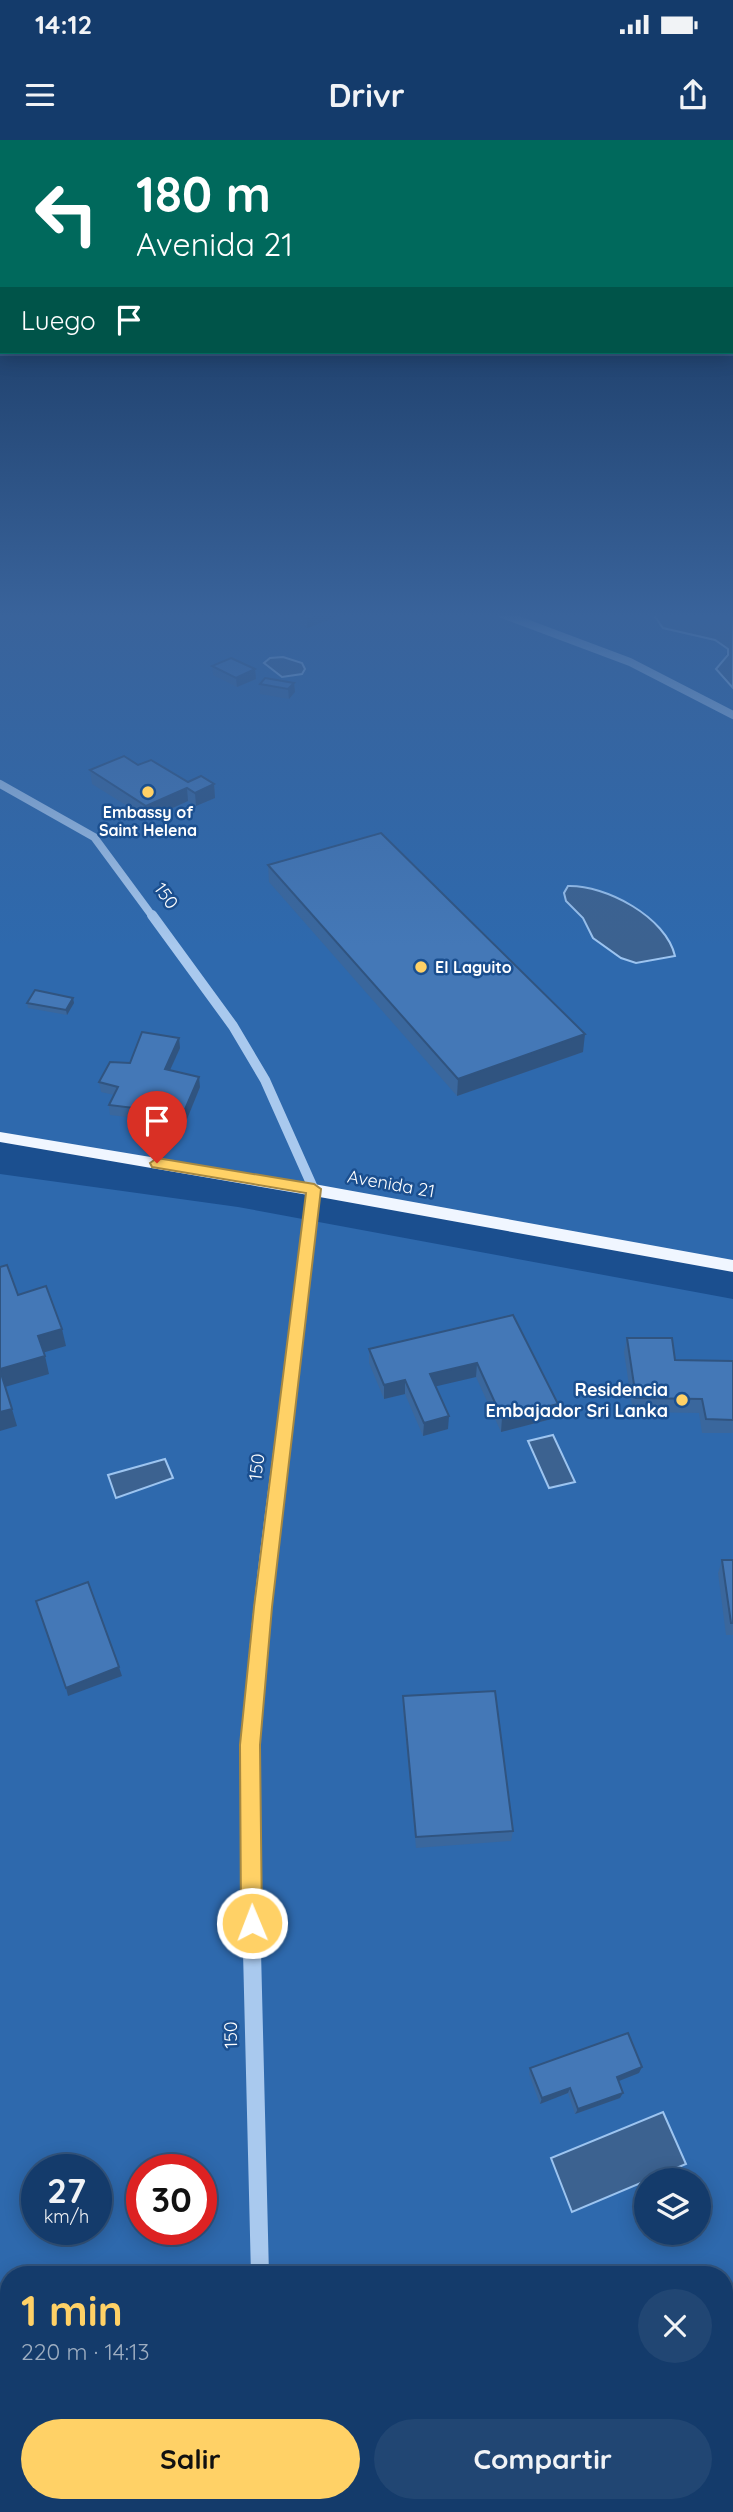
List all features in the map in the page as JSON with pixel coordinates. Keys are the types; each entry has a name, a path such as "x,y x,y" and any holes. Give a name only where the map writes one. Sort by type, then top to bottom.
{"main road":[{"name":"Avenida 21","path":"0,1137 314,1189 733,1266"}],"street":[{"name":"150","path":"0,784 94,836 238,1034 265,1080 314,1189 263,1607 250,1745 260,2266"}],"shaded area":[{"name":"El Laguito","path":"0,725 733,725 733,1266 0,1137"},
{"path":"568,886 599,891 632,906 660,928 675,956 636,963 621,958 593,938 583,918 566,901 564,893"},
{"path":"0,1174 238,1207 733,1299 733,2266 0,2266"},
{"path":"553,1435 575,1482 549,1488 528,1441"},
{"path":"165,1459 173,1478 116,1498 108,1475"},
{"path":"663,2112 686,2164 676,2168 634,2168 634,2186 572,2212 551,2158"}],"building":[{"path":"124,756 138,765 151,760 188,782 201,776 214,784 195,793 187,788 146,806 90,770"},
{"name":"El Laguito","path":"381,833 585,1034 458,1079 268,865"},
{"path":"35,990 73,998 66,1010 27,1003"},
{"path":"142,1032 179,1038 165,1069 199,1077 183,1114 109,1105 118,1087 99,1082 110,1062 130,1063"},
{"path":"7,1265 18,1295 46,1286 62,1329 38,1336 45,1356 0,1369 0,1267"},
{"path":"513,1315 558,1404 502,1418 477,1363 430,1374 449,1416 424,1423 405,1380 384,1385 369,1349"},
{"name":"Residencia Embajador Sri Lanka","path":"627,1338 672,1338 675,1360 733,1361 733,1420 706,1419 702,1399 636,1398"},
{"path":"0,1370 12,1409 0,1412"},
{"path":"722,1560 733,1560 733,1623 731,1623"},
{"path":"88,1582 119,1667 66,1688 36,1601"},
{"path":"495,1691 513,1831 416,1837 403,1696"},
{"path":"628,2033 642,2067 617,2077 623,2093 578,2109 570,2088 542,2098 530,2068"}],"place":[{"name":"Embassy of Saint Helena","path":"148,792"},
{"name":"El Laguito","path":"421,967"},
{"name":"Residencia Embajador Sri Lanka","path":"682,1400"}],"route":[{"path":"157,1163 314,1189 263,1607 250,1745 252,1923"}]}
